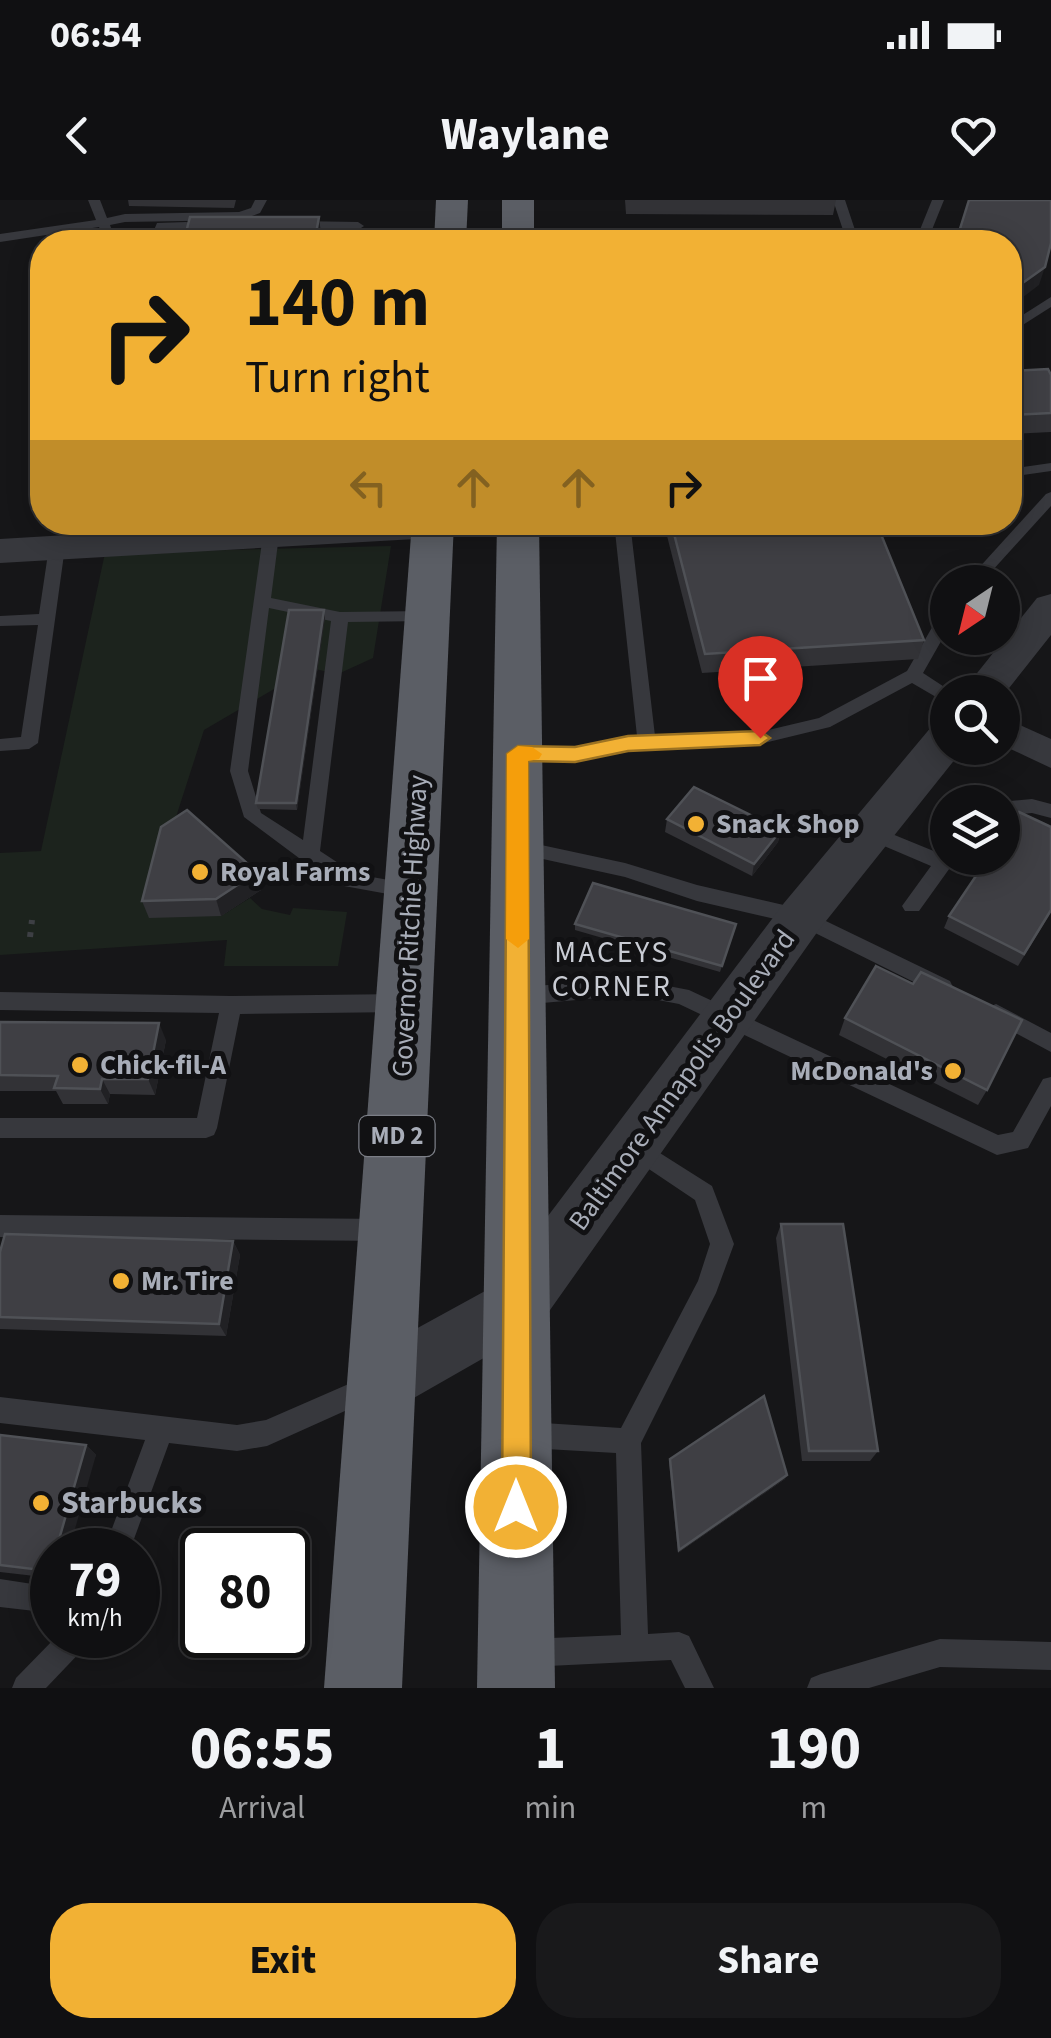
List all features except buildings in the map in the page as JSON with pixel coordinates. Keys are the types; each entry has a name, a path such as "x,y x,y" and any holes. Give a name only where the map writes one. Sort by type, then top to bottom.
{"highway":[{"path":"451,230 452,200"},
{"name":"Governor Ritchie Highway","path":"363,1688 432,535"},
{"path":"516,1671 518,535"}],"street":[{"path":"0,551 57,547 120,535"},
{"path":"997,675 1051,607"},
{"path":"1020,739 1051,755"},
{"name":"Baltimore Annapolis Boulevard","path":"382,1382 517,1306 801,917 930,759"}],"lane":[{"path":"94,200 105,230"},
{"path":"51,230 160,214 241,216 256,210 261,200"},
{"path":"839,200 849,230"},
{"path":"926,230 938,200"},
{"path":"160,230 161,226 260,225"},
{"path":"279,225 358,226"},
{"path":"0,238 30,233"},
{"path":"1022,321 1051,300"},
{"path":"1022,472 1051,467"},
{"path":"1022,529 1051,497"},
{"path":"271,535 240,770 253,817 351,881 412,890"},
{"path":"623,535 646,742"},
{"path":"989,565 1017,535"},
{"path":"0,745 29,743 57,547"},
{"path":"261,602 340,617 428,616"},
{"path":"310,856 340,617"},
{"path":"0,621 45,619"},
{"path":"518,754 575,754 646,742 760,738 824,723 913,675 930,645"},
{"path":"913,675 930,686"},
{"path":"1020,807 1051,811"},
{"path":"870,832 930,854"},
{"path":"518,846 801,917 1051,1043"},
{"path":"912,906 935,875"},
{"path":"518,996 632,987 682,996 997,1145 1020,1141 1051,1086"},
{"path":"0,1001 405,1004"},
{"path":"0,1128 206,1128 231,1005"},
{"path":"633,1146 704,1193 722,1244 708,1285 628,1441 635,1648"},
{"path":"0,1226 392,1230"},
{"path":"0,1410 224,1438 268,1433 382,1382"},
{"path":"124,1528 161,1430"},
{"path":"516,1434 628,1441"},
{"path":"0,1593 30,1597"},
{"path":"516,1671 635,1648 679,1646 700,1688"},
{"path":"821,1688 940,1652 1051,1656"},
{"path":"26,1688 55,1658"}],"path":[{"path":"30,937 32,920"}],"shaded area":[{"path":"391,546 373,658 338,674 310,668 204,730 167,845 221,916 250,898 262,909 290,915 293,908 347,912 338,966 224,966 227,940 0,955 0,853 41,851 105,553"}],"slow traffic":[{"path":"518,939 518,754 532,754"}],"place":[{"name":"Snack Shop","path":"696,824"},
{"name":"Royal Farms","path":"200,872"},
{"name":"Chick-fil-A","path":"80,1065"},
{"name":"McDonald's","path":"953,1071"},
{"name":"Mr. Tire","path":"121,1281"},
{"name":"Starbucks","path":"41,1503"}],"district":[{"name":"MACEYS CORNER","path":"612,969"}],"route":[{"path":"516,1507 518,754 575,754 628,743 760,738"}]}
